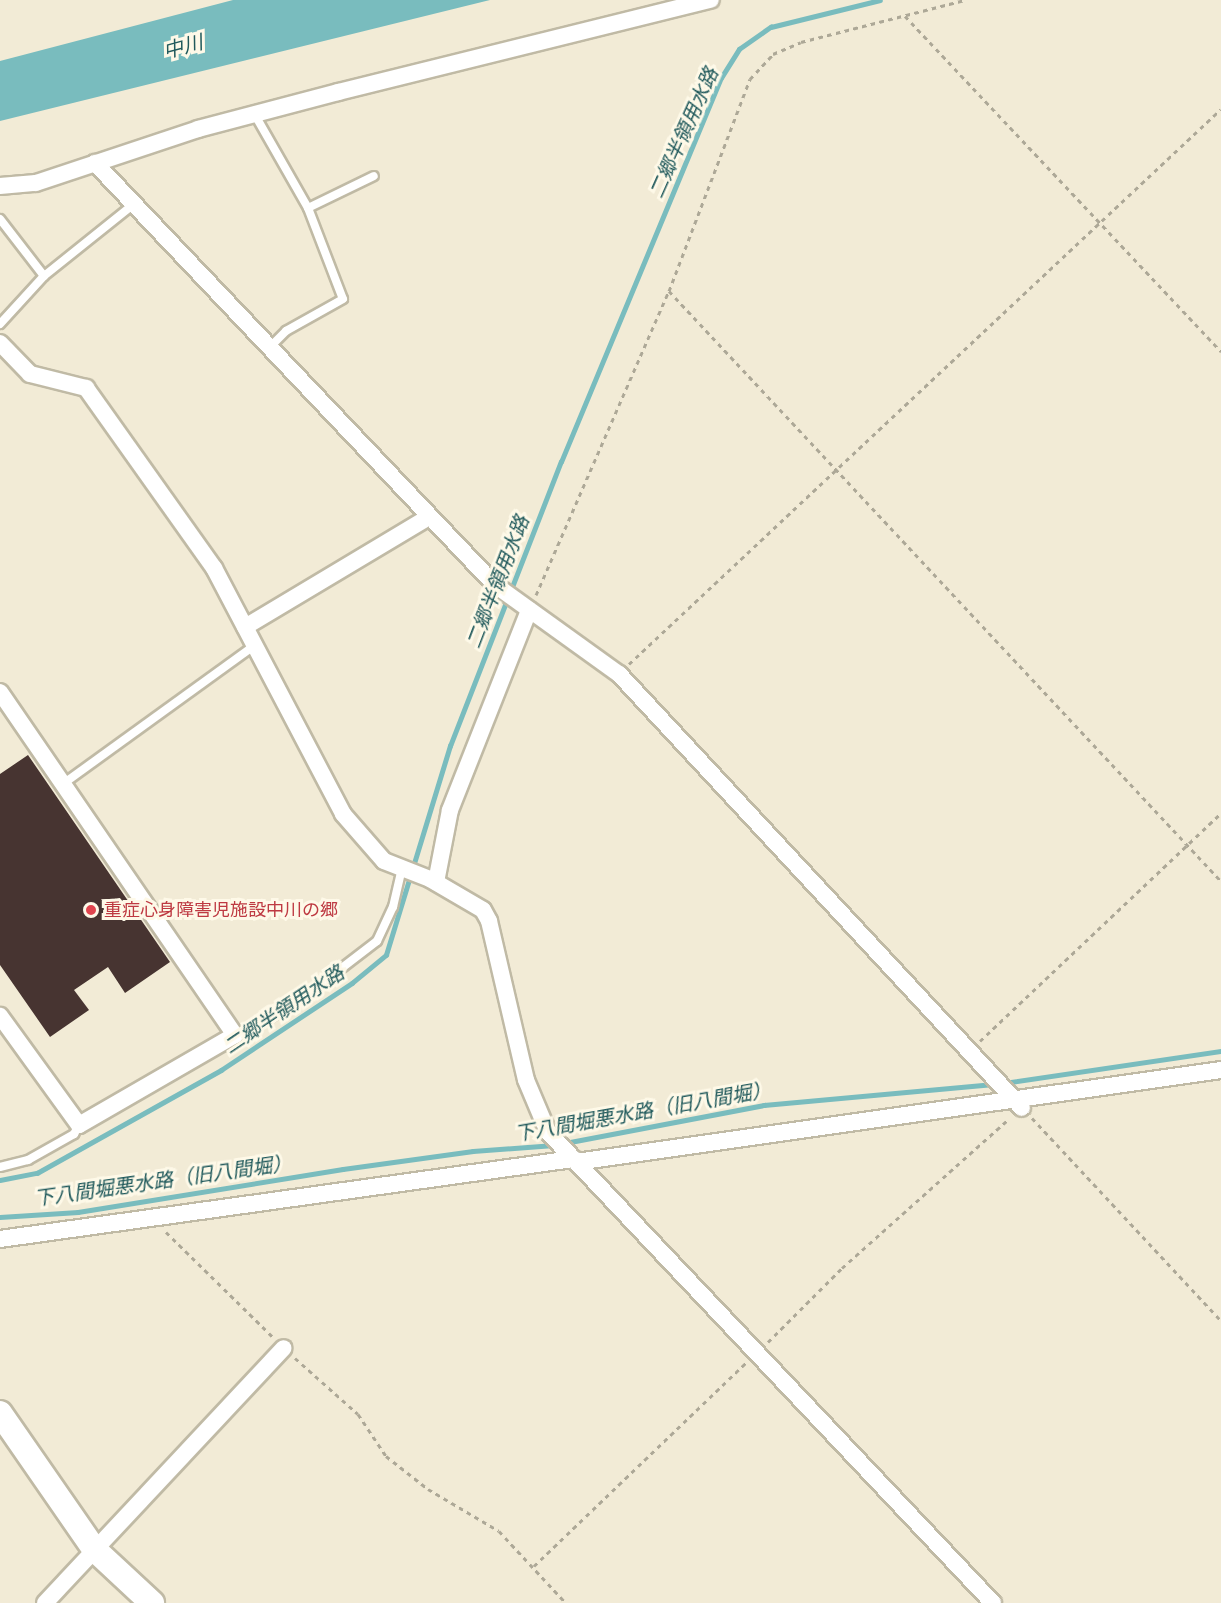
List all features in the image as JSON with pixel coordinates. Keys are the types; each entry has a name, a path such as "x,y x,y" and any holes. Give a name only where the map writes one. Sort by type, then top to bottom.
{"street":[{"path":"0,186 36,183 255,115 711,0"},
{"path":"96,163 495,585 619,674 1016,1103"},
{"path":"0,343 30,374 86,387 214,568 297,721 331,797 384,861 433,880 477,906 489,921 526,1080 548,1132 759,1352 993,1603"},
{"path":"246,627 429,517"},
{"path":"433,880 450,810 529,610"},
{"path":"0,692 235,1035 79,1125 0,1016"},
{"path":"0,1239 154,1220 572,1158 1016,1103 1221,1070"},
{"path":"45,1603 284,1348"},
{"path":"0,1413 95,1550 152,1603"}],"lane":[{"path":"255,115 308,208 343,299 286,331 270,347"},
{"path":"308,208 374,176"},
{"path":"0,324 44,276 135,203"},
{"path":"0,219 44,276"},
{"path":"63,784 255,645"},
{"path":"235,1035 245,1033 304,997 377,941 393,907 402,869"},
{"path":"0,1167 27,1160 74,1134 79,1125"}],"path":[{"path":"529,610 669,291 750,79 773,54 801,42 964,0"},
{"path":"905,16 1221,351"},
{"path":"619,674 1221,109"},
{"path":"669,291 1221,881"},
{"path":"970,1051 1221,813"},
{"path":"534,1566 1016,1103 1221,1321"},
{"path":"154,1220 284,1348 358,1414 386,1456 428,1489 500,1532 566,1603"}],"water":[{"name":"中川","path":"233,0 490,0 0,121 0,61"}],"building":[{"path":"28,755 170,962 125,993 108,967 74,990 89,1010 50,1037 0,965 0,774"}],"waterway":[{"name":"二郷半領用水路","path":"0,1180 37,1173 221,1070 352,983 386,955 450,746 561,462 721,78 739,49 771,27 880,0"},
{"name":"下八間堀悪水路（旧八間堀）","path":"1004,1083 1221,1051"},
{"name":"下八間堀悪水路（旧八間堀）","path":"565,1143 764,1105 996,1084"},
{"name":"下八間堀悪水路（旧八間堀）","path":"0,1217 78,1212 343,1169 473,1151 554,1145"}],"place":[{"name":"重症心身障害児施設中川の郷","path":"91,910"}]}
